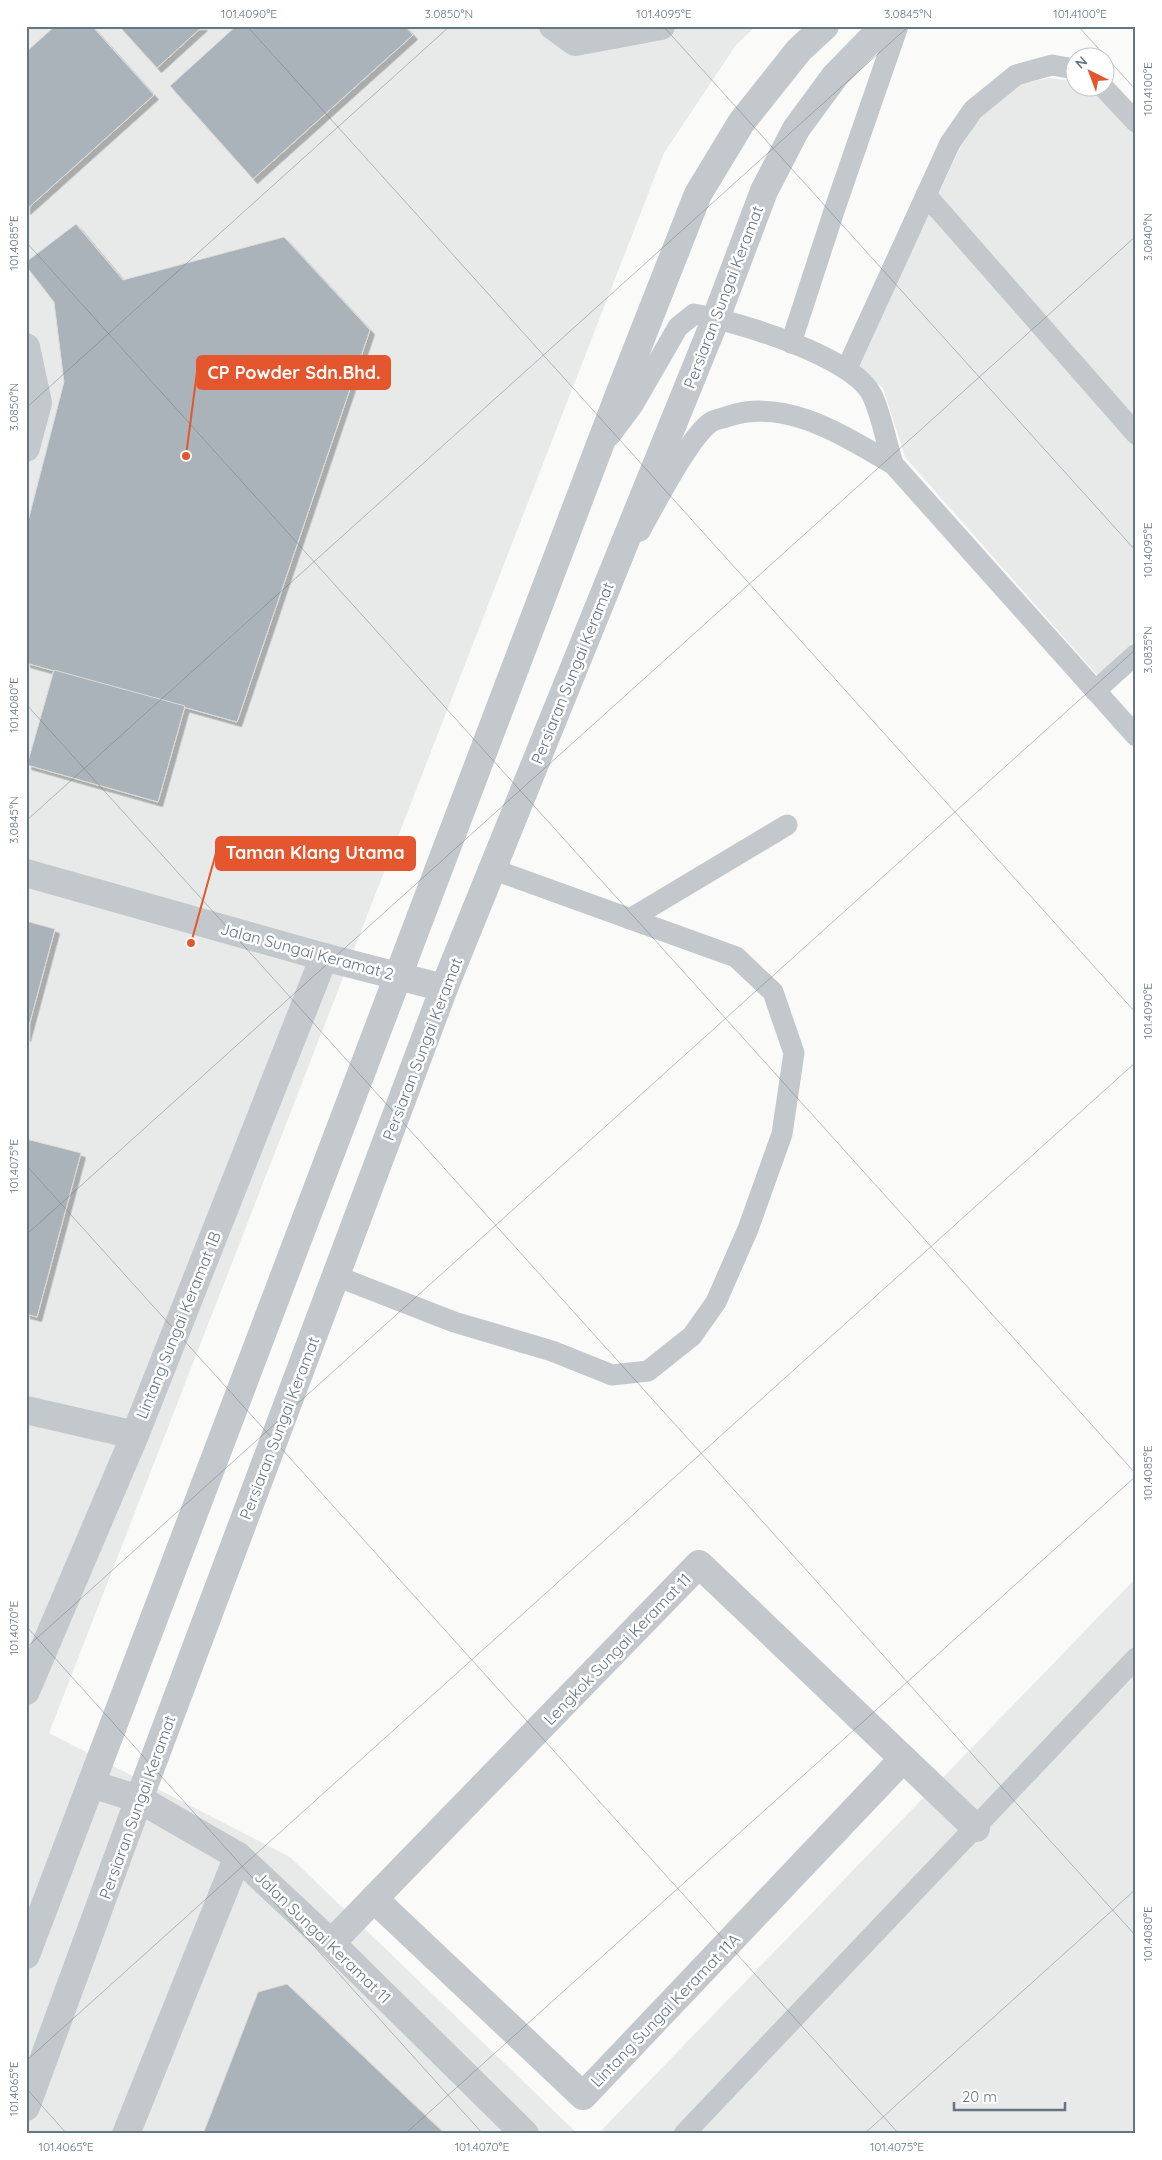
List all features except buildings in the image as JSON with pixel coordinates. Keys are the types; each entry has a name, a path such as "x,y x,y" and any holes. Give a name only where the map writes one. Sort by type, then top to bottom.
{"street":[{"path":"553,26 576,42 662,26"},
{"path":"26,1955 596,454 698,194 741,123 799,50 825,26"},
{"name":"Persiaran Sungai Keramat","path":"26,2107 139,1799 444,988 716,318 764,191 796,128 835,76 884,26"},
{"path":"26,348 38,403 26,448"},
{"name":"Jalan Sungai Keramat 2","path":"26,873 324,957 444,988"},
{"name":"Lintang Sungai Keramat 1B","path":"26,1691 135,1435 324,957"},
{"path":"26,1410 135,1435"},
{"name":"Lengkok Sungai Keramat 11","path":"331,1944 699,1564 976,1828"},
{"name":"Lintang Sungai Keramat 11A","path":"374,1898 583,2096 903,1759"},
{"name":"Jalan Sungai Keramat 11","path":"91,1784 139,1799 238,1856 525,2134"},
{"path":"126,2134 238,1856"}],"lane":[{"path":"791,343 898,26"},
{"path":"847,368 950,143 973,110 1016,75 1052,65 1064,67"},
{"path":"1113,98 1136,122"},
{"path":"926,195 1136,434"},
{"path":"596,454 633,405 678,327 694,314 716,318 814,350 847,368 871,393 893,464"},
{"path":"604,593 694,440 711,422 739,413 768,411 792,415 834,430 893,464 1136,736"},
{"path":"1095,691 1136,654"},
{"path":"630,919 787,824"},
{"path":"336,1276 454,1322 552,1351 612,1375 648,1370 692,1336 716,1302 751,1221 782,1134 794,1053 773,992 736,957 492,869"},
{"path":"684,2134 1136,1658"}],"shaded area":[{"path":"26,26 756,26 736,45 664,153 49,1733 290,1857 578,2134 26,2134"},
{"path":"1049,78 1064,80 1064,98 1100,98 1136,136 1136,640 1097,675 905,457 883,388 858,367 959,150 979,118 1019,84"},
{"path":"1136,1578 1136,2134 598,2134"}],"place":[{"name":"CP Powder Sdn.Bhd.","path":"186,456"},
{"name":"Taman Klang Utama","path":"191,943"}]}
